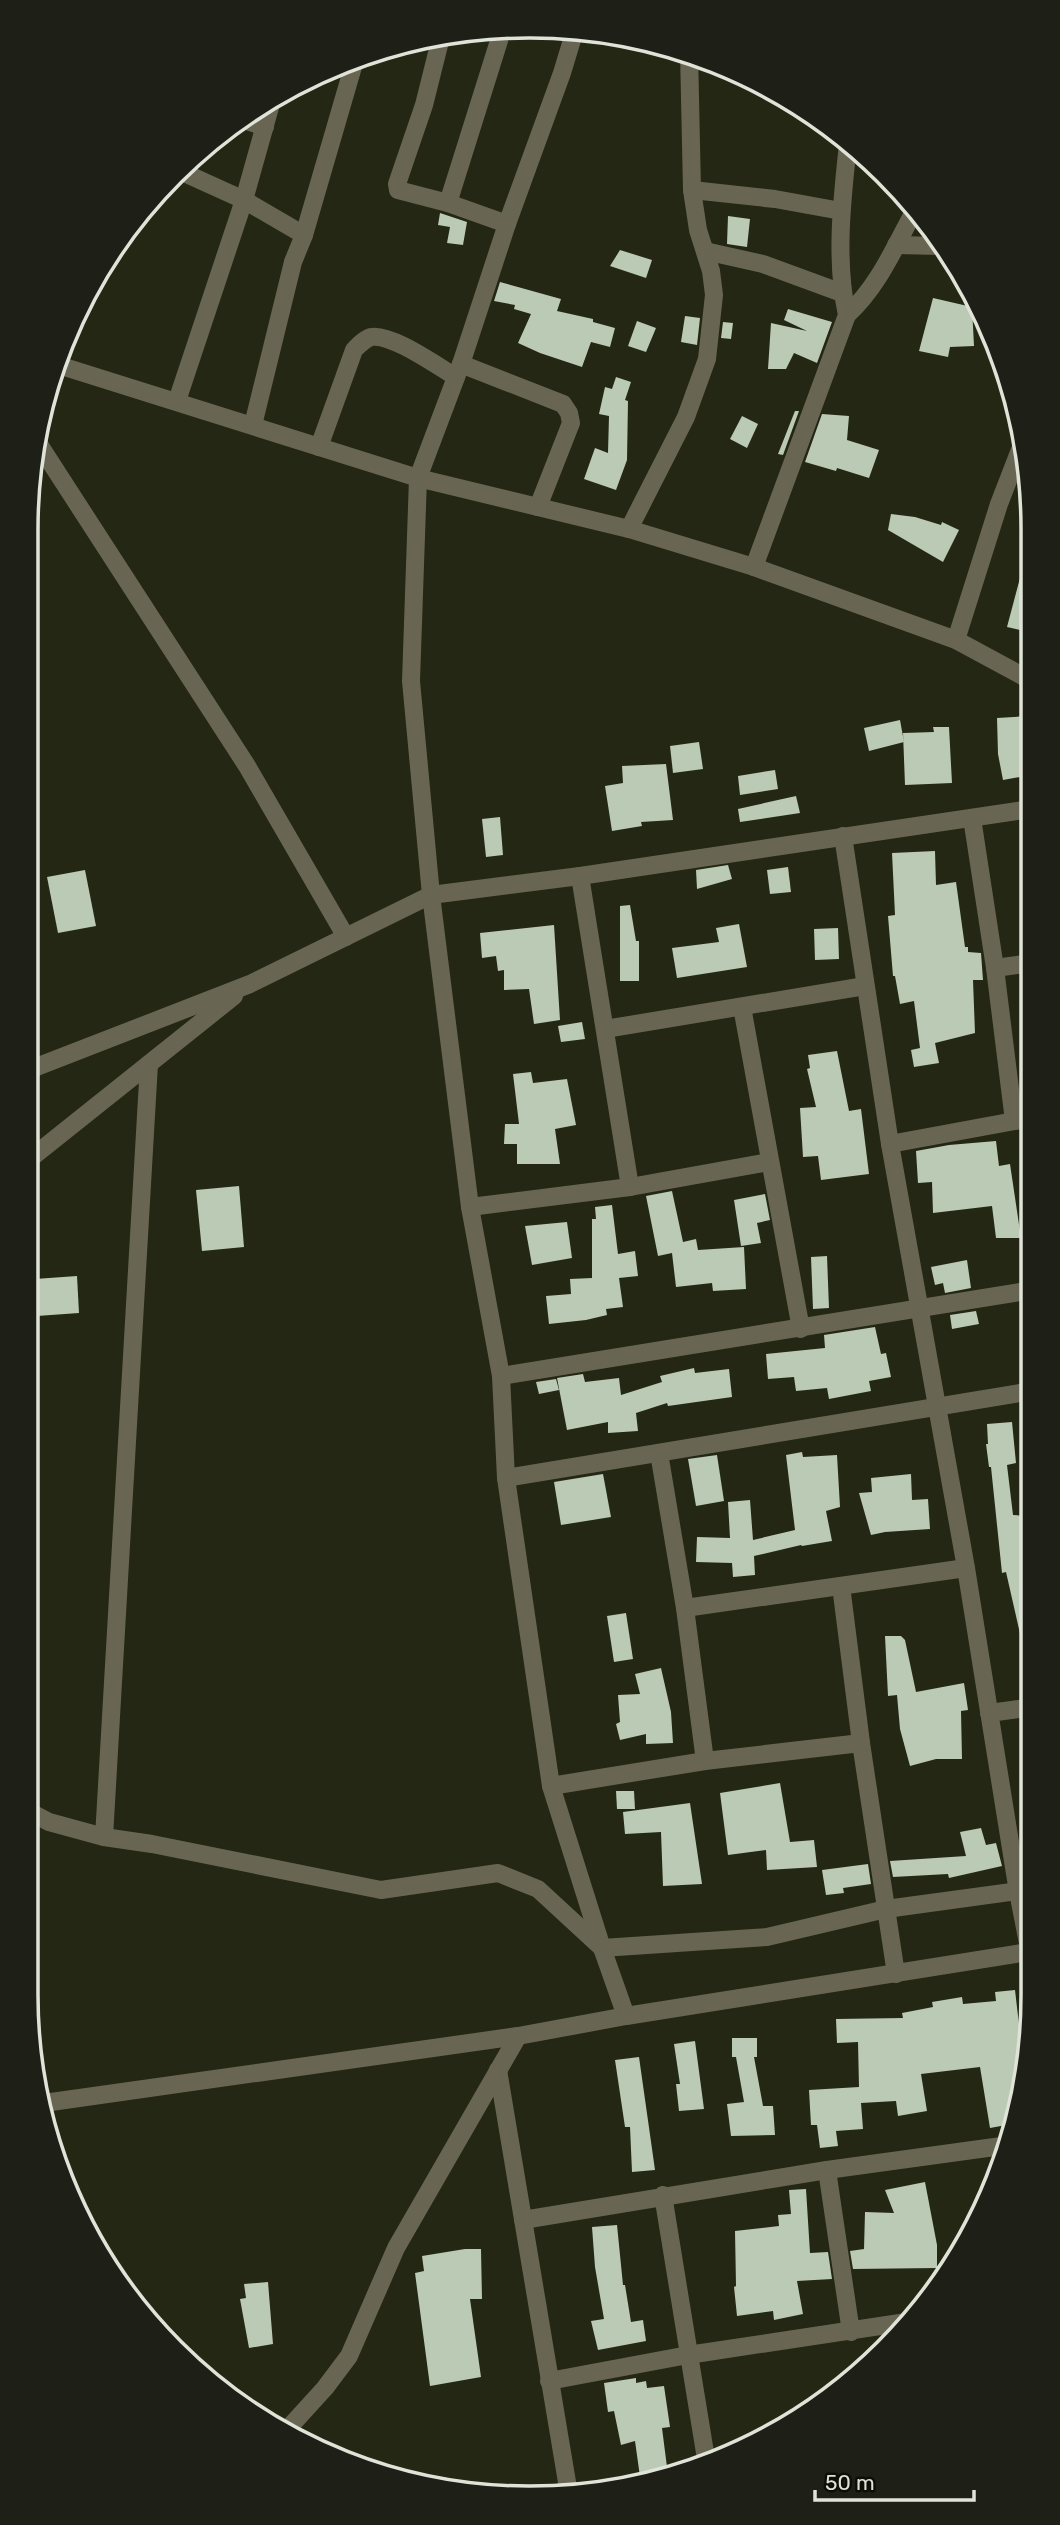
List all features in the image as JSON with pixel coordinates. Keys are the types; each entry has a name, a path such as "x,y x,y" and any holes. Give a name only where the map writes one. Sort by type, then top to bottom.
{"street":[{"path":"448,203 499,40"},
{"path":"572,41 458,371 418,478 411,681 431,895 470,1207 501,1376 506,1478 551,1786 626,2016"},
{"path":"438,47 424,105 397,184 398,190 448,203 507,224"},
{"path":"629,529 686,417 707,359 714,295 712,271 698,230 692,190 689,65"},
{"path":"253,425 293,262 304,234 351,73"},
{"path":"177,401 244,200 268,114"},
{"path":"254,123 265,127"},
{"path":"847,154 841,211 842,293 847,315"},
{"path":"189,175 244,200 304,234"},
{"path":"692,190 775,199 841,211"},
{"path":"754,567 847,315 876,284 910,219"},
{"path":"896,245 931,246"},
{"path":"705,251 763,264 842,293"},
{"path":"319,447 354,350 364,340 373,337 400,343 458,371 563,404 569,412 571,423 538,507"},
{"path":"67,368 418,478 629,529 754,567 956,640 1021,675"},
{"path":"45,454 247,766 346,937"},
{"path":"956,640 999,504 1016,460"},
{"path":"38,1066 250,984 431,895 580,876 1021,810"},
{"path":"972,818 995,968 1021,1109"},
{"path":"843,836 890,1144 966,1568 989,1713 1021,1867"},
{"path":"580,876 630,1187"},
{"path":"995,968 1021,964"},
{"path":"38,1152 250,984"},
{"path":"605,1029 865,986"},
{"path":"742,1007 801,1329"},
{"path":"104,1837 149,1064"},
{"path":"890,1144 1021,1120"},
{"path":"470,1207 630,1187 769,1162"},
{"path":"501,1376 1021,1292"},
{"path":"506,1478 1021,1393"},
{"path":"659,1453 685,1608 705,1761"},
{"path":"685,1608 966,1568"},
{"path":"841,1587 861,1743 896,1974"},
{"path":"989,1713 1021,1709"},
{"path":"551,1786 705,1761 861,1743"},
{"path":"38,1817 104,1837 152,1844 381,1890 498,1872 538,1889 602,1948 767,1937 886,1909 1021,1892"},
{"path":"51,2102 519,2036 626,2016 1021,1953"},
{"path":"292,2425 326,2388 349,2356 396,2248 519,2036"},
{"path":"498,2070 567,2485"},
{"path":"523,2220 663,2195 997,2147"},
{"path":"827,2170 851,2332"},
{"path":"663,2195 706,2454"},
{"path":"549,2381 688,2355 895,2324"}],"building":[{"path":"440,213 467,222 463,245 447,243 450,227 438,225"},
{"path":"728,216 750,219 747,247 727,244"},
{"path":"620,250 652,260 646,278 610,266"},
{"path":"500,282 561,299 557,311 593,319 593,322 615,328 610,347 591,342 582,367 518,343 531,314 514,309 515,305 494,301"},
{"path":"933,298 967,306 972,316 974,346 950,347 948,357 919,351"},
{"path":"788,309 832,322 817,363 794,353 786,369 768,369 771,323 807,331 784,320"},
{"path":"685,316 700,318 697,345 681,342"},
{"path":"637,321 656,328 646,352 628,346"},
{"path":"723,322 733,323 731,339 721,338"},
{"path":"616,377 631,382 625,400 628,401 627,460 616,490 584,479 595,448 608,453 609,416 599,414 605,387 612,389"},
{"path":"795,411 799,411 783,455 778,454"},
{"path":"822,414 849,416 847,440 879,450 869,478 805,462"},
{"path":"742,416 758,424 747,448 730,439"},
{"path":"891,514 915,517 941,525 942,522 959,530 943,562 888,530"},
{"path":"1021,574 1021,630 1007,627"},
{"path":"1021,716 1021,777 1003,780 998,754 997,718"},
{"path":"900,720 904,742 869,751 864,728"},
{"path":"933,727 949,727 952,783 905,785 903,733 934,732"},
{"path":"699,742 703,769 673,773 670,746"},
{"path":"666,764 673,820 641,822 642,826 612,831 605,786 623,783 622,766"},
{"path":"775,770 778,789 740,795 738,776"},
{"path":"796,796 800,813 740,822 738,809"},
{"path":"500,817 503,855 486,857 482,819"},
{"path":"935,851 936,885 956,882 965,947 968,947 968,952 981,953 983,980 973,980 975,1033 935,1043 939,1063 914,1067 911,1050 920,1048 914,1001 900,1004 893,976 888,916 895,915 892,853"},
{"path":"728,865 732,879 697,889 696,870"},
{"path":"788,867 791,892 770,894 767,870"},
{"path":"85,870 96,926 58,933 47,877"},
{"path":"630,905 636,941 639,941 639,981 620,981 620,906"},
{"path":"739,924 747,967 677,978 672,948 719,942 716,928"},
{"path":"554,925 560,1020 534,1024 529,989 504,990 504,970 498,971 496,956 482,958 480,933"},
{"path":"838,928 839,959 815,960 814,929"},
{"path":"582,1022 585,1039 561,1042 558,1026"},
{"path":"837,1051 849,1111 861,1109 869,1174 821,1180 818,1156 803,1157 800,1108 816,1107 807,1069 810,1068 808,1055"},
{"path":"531,1072 533,1083 567,1079 576,1125 555,1129 560,1164 517,1164 517,1144 504,1144 505,1124 519,1124 513,1074"},
{"path":"996,1141 999,1166 1010,1164 1021,1238 996,1238 992,1206 933,1213 932,1182 918,1183 916,1151"},
{"path":"239,1186 244,1247 202,1251 196,1190"},
{"path":"672,1191 683,1242 696,1239 698,1250 744,1247 746,1289 713,1291 712,1283 676,1287 672,1253 658,1256 646,1196"},
{"path":"765,1194 770,1220 757,1223 761,1243 741,1246 734,1200"},
{"path":"612,1205 618,1254 635,1251 638,1276 619,1278 623,1307 606,1309 607,1315 586,1320 549,1324 546,1296 571,1294 570,1279 592,1278 592,1219 596,1219 595,1207"},
{"path":"567,1222 572,1258 532,1265 525,1226"},
{"path":"827,1256 829,1308 813,1309 811,1257"},
{"path":"967,1260 971,1288 945,1293 943,1283 935,1285 931,1267"},
{"path":"77,1276 79,1313 38,1316 38,1279"},
{"path":"976,1311 979,1324 952,1329 950,1315"},
{"path":"875,1327 881,1354 886,1353 891,1377 869,1381 871,1391 829,1399 827,1388 796,1391 794,1377 768,1379 766,1354 825,1348 824,1335"},
{"path":"694,1368 695,1373 729,1369 732,1397 668,1406 667,1403 636,1413 638,1431 608,1433 608,1422 567,1430 557,1378 583,1374 585,1382 619,1378 621,1395 662,1382 660,1376"},
{"path":"556,1379 559,1390 539,1394 536,1382"},
{"path":"1012,1422 1016,1463 1007,1465 1013,1515 1021,1516 1021,1638 1006,1572 1002,1573 991,1467 986,1444 987,1424"},
{"path":"802,1452 803,1457 837,1455 840,1507 826,1511 832,1541 754,1556 755,1575 733,1577 732,1563 696,1562 697,1537 730,1538 728,1502 750,1500 753,1540 795,1530 786,1455"},
{"path":"717,1455 724,1501 696,1506 688,1459"},
{"path":"603,1474 611,1517 561,1525 554,1482"},
{"path":"911,1474 912,1500 928,1499 930,1529 871,1535 859,1493 872,1492 871,1478"},
{"path":"626,1613 633,1659 614,1662 607,1616"},
{"path":"885,1636 901,1636 905,1640 916,1692 964,1683 968,1710 961,1711 962,1759 936,1759 910,1766 900,1729 897,1695 888,1696"},
{"path":"661,1668 671,1712 673,1743 646,1744 646,1734 620,1740 616,1724 620,1722 618,1695 640,1694 635,1674"},
{"path":"780,1783 790,1842 814,1840 817,1867 767,1870 766,1850 728,1855 720,1793"},
{"path":"616,1791 634,1791 635,1809 617,1809"},
{"path":"690,1803 702,1884 663,1886 661,1832 625,1834 623,1812"},
{"path":"981,1828 986,1845 996,1843 1002,1866 949,1878 948,1874 893,1877 890,1861 966,1856 960,1832"},
{"path":"868,1864 871,1884 843,1888 844,1893 826,1895 822,1870"},
{"path":"1015,1990 1020,2030 1012,2091 1004,2125 990,2128 980,2067 921,2074 927,2111 898,2116 896,2101 861,2103 863,2129 836,2131 838,2146 820,2148 817,2125 811,2125 809,2090 859,2087 858,2042 837,2043 836,2019 903,2018 902,2013 933,2007 932,2002 962,1997 963,2004 996,2001 995,1992"},
{"path":"732,2038 757,2038 757,2057 754,2057 763,2106 773,2106 775,2135 731,2136 727,2104 744,2102 736,2057 732,2057"},
{"path":"695,2041 704,2109 679,2111 676,2084 680,2084 674,2044"},
{"path":"639,2057 655,2170 632,2172 630,2127 625,2127 615,2060"},
{"path":"925,2182 937,2245 937,2268 853,2269 850,2251 864,2249 865,2212 894,2213 885,2190"},
{"path":"806,2189 810,2253 828,2252 832,2279 797,2281 803,2314 774,2320 773,2311 737,2316 734,2287 735,2231 779,2226 778,2215 791,2214 789,2190"},
{"path":"617,2225 623,2285 631,2322 643,2320 646,2341 598,2350 591,2321 604,2319 595,2267 592,2227"},
{"path":"481,2249 482,2299 470,2299 481,2377 430,2386 415,2273 424,2271 422,2256"},
{"path":"268,2282 273,2344 249,2348 240,2299 246,2298 244,2284"},
{"path":"636,2378 636,2383 646,2381 647,2388 664,2386 670,2427 662,2428 667,2467 640,2474 635,2441 621,2445 614,2411 608,2412 604,2383"}]}
